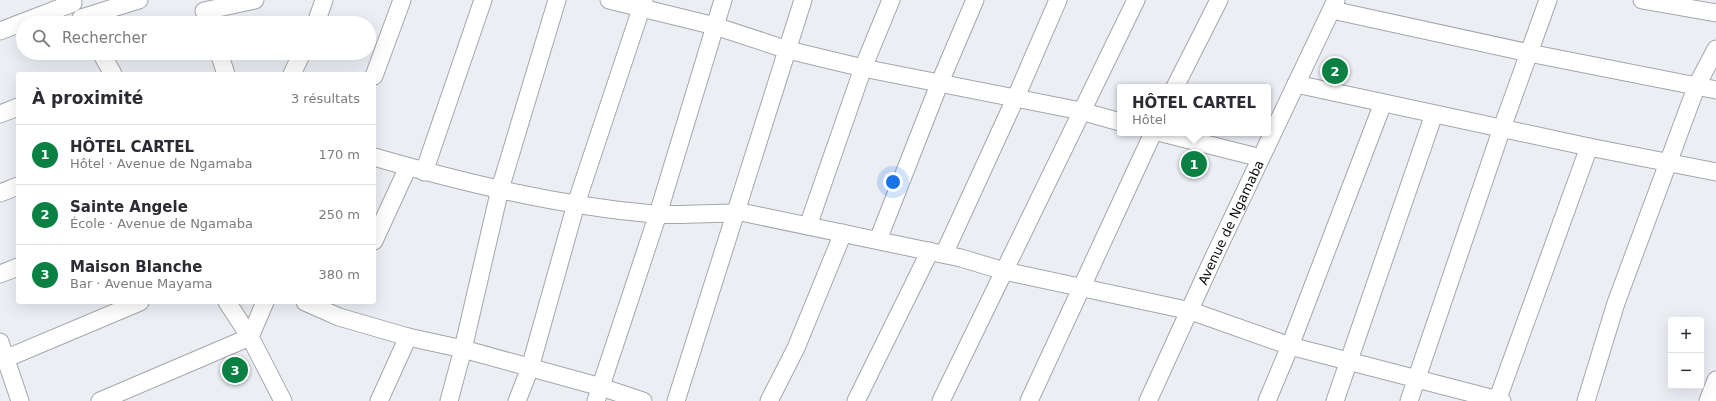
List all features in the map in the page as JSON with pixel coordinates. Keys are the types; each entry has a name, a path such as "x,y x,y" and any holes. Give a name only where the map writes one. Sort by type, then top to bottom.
{"street":[{"path":"204,11 255,0"},
{"path":"318,16 324,0"},
{"path":"375,72 402,0"},
{"path":"424,172 483,0"},
{"path":"449,401 463,349 500,189 557,0"},
{"path":"609,0 642,4 788,50 863,68 1016,97 1081,111 1117,121"},
{"path":"598,394 658,214 723,0"},
{"path":"676,401 803,0"},
{"path":"808,226 863,68 891,0"},
{"path":"878,240 940,82 975,0"},
{"path":"856,401 937,252 1016,97 1058,0"},
{"path":"941,401 1136,0"},
{"path":"1177,84 1219,0"},
{"path":"1409,401 1502,128 1548,0"},
{"path":"1642,0 1716,13"},
{"path":"36,16 72,1 81,16"},
{"path":"92,16 128,1"},
{"path":"517,401 530,368 576,204 642,4"},
{"path":"1334,5 1529,53 1697,85 1716,90"},
{"name":"Avenue de Ngamaba","path":"1148,401 1334,5"},
{"path":"0,31 16,24"},
{"path":"1586,401 1616,304 1697,85 1716,49"},
{"path":"104,60 109,72"},
{"path":"221,60 225,72"},
{"path":"293,72 299,60"},
{"path":"1296,84 1589,147 1716,172"},
{"path":"1267,401 1290,346 1383,103"},
{"path":"0,114 16,108"},
{"path":"1335,401 1434,114"},
{"path":"1029,401 1151,136"},
{"path":"1174,136 1261,158"},
{"path":"376,157 424,172 576,204 658,214 736,212 937,252 1004,271 1190,311 1290,346 1416,378 1498,401 1589,147"},
{"path":"376,237 408,166"},
{"path":"0,193 16,187"},
{"path":"769,401 796,348 843,233"},
{"path":"0,274 16,268"},
{"path":"3,360 135,304"},
{"path":"228,304 250,337 283,401"},
{"path":"100,401 250,337 263,304"},
{"path":"315,304 343,309 408,337 463,349 530,368 598,394 642,401"},
{"path":"379,401 408,337"},
{"path":"0,342 3,360 20,401"},
{"path":"1708,401 1716,380"}],"place":[{"name":"Sainte Angele","path":"1335,71"},
{"name":"HÔTEL CARTEL","path":"1194,164"},
{"name":"Maison Blanche","path":"235,370"}]}
